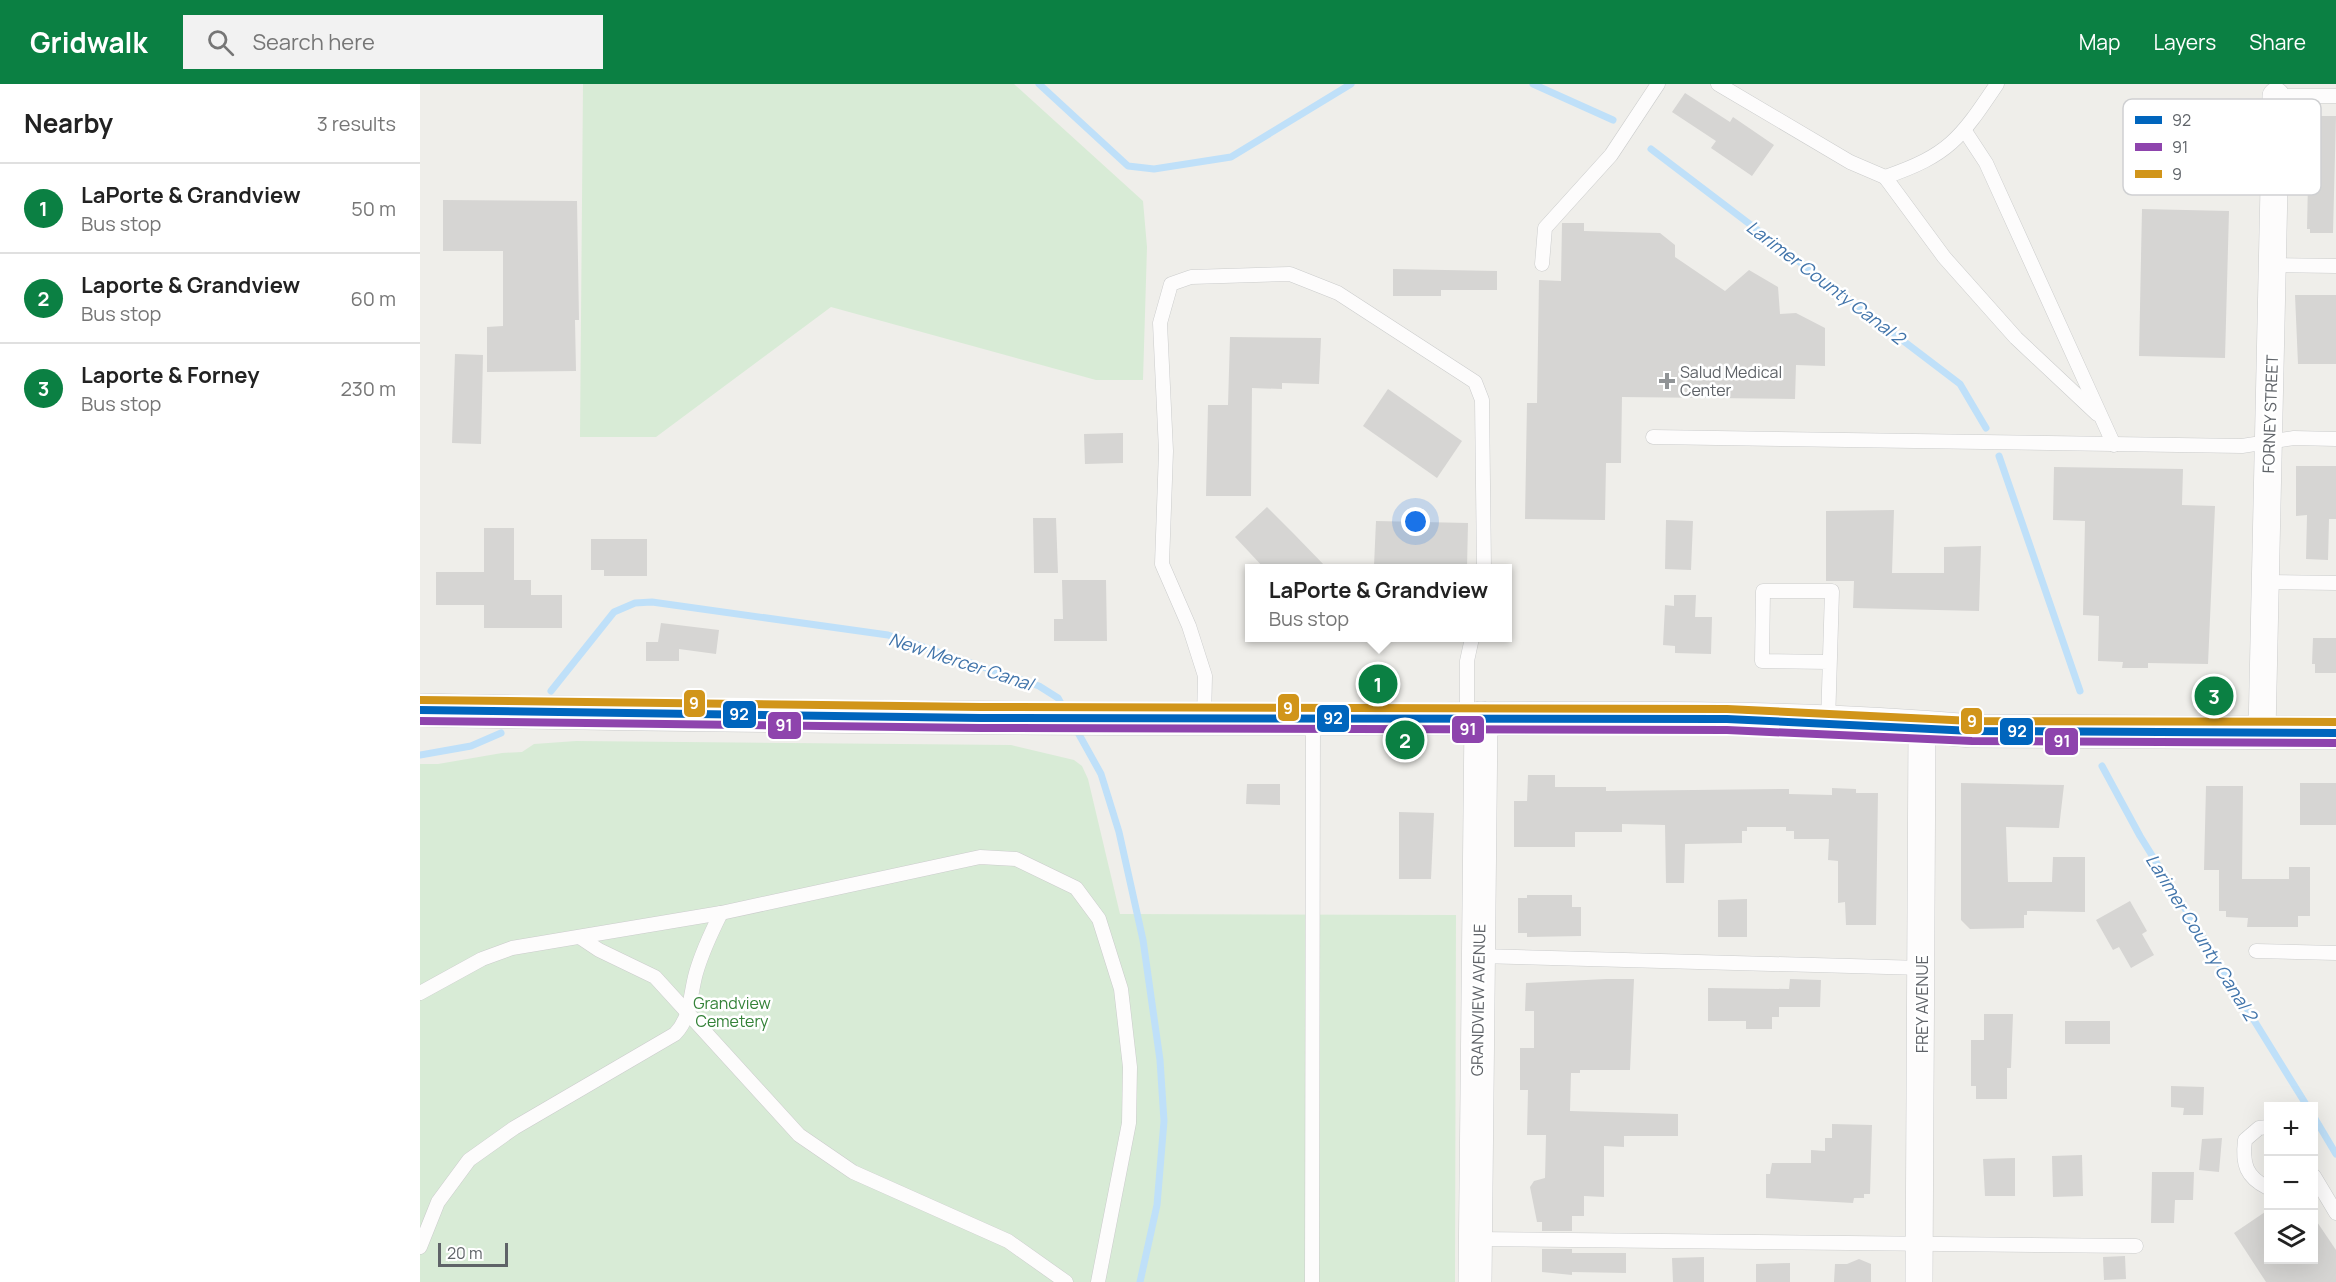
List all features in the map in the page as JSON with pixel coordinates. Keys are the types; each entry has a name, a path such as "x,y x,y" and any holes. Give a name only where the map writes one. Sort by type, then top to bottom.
{"street":[{"name":"FORNEY STREET","path":"2262,732 2275,195"},
{"path":"420,710 1204,719 1474,718 1828,723 1972,731 2336,733"},
{"name":"GRANDVIEW AVENUE","path":"1474,718 1478,956 1475,1282"},
{"name":"FREY AVENUE","path":"1919,1282 1923,968 1922,727"}],"lane":[{"path":"1542,264 1545,228 1611,155 1658,84"},
{"path":"1718,84 1850,162 1885,177 1944,257 2016,338 2102,418"},
{"path":"1885,177 1914,167 1941,153 1965,131 1997,84"},
{"path":"2276,96 2336,96"},
{"path":"1965,131 1986,163 2114,445"},
{"path":"2274,265 2336,266"},
{"path":"1204,719 1205,676 1189,626 1162,564 1166,452 1160,323 1171,284 1191,277 1290,274 1338,293 1475,382 1482,400 1484,564"},
{"path":"1653,437 2242,446 2294,438 2336,439"},
{"path":"2264,582 2336,583"},
{"path":"1828,723 1832,591 1762,591 1762,661 1829,662"},
{"path":"1471,642 1467,661 1474,718"},
{"path":"1312,1282 1313,719"},
{"path":"420,993 482,959 502,952 721,913 980,856 1016,859 1076,888 1099,919 1121,989 1130,1067 1129,1123 1098,1282"},
{"path":"420,1247 438,1202 469,1160 514,1128 675,1034 683,1026 695,974 721,913"},
{"path":"581,938 599,950 655,977 688,1010 799,1135 853,1172 1008,1241 1066,1282"},
{"path":"2256,951 2336,952"},
{"path":"1478,956 1923,968"},
{"path":"2264,1127 2259,1128 2245,1140 2243,1158 2254,1181 2264,1186"},
{"path":"2318,1184 2336,1213"},
{"path":"1475,1239 2136,1246"}],"green space":[{"path":"583,84 1014,84 1143,201 1147,247 1143,380 1096,380 831,307 656,437 580,437"},
{"name":"Grandview Cemetery","path":"576,741 1011,745 1074,760 1082,766 1088,779 1120,914 1456,915 1455,1282 420,1282 420,764 438,764 502,753 522,752 534,744"}],"building":[{"path":"1685,93 1730,122 1733,117 1774,145 1752,176 1711,148 1716,141 1672,112"},
{"path":"2321,116 2336,116 2333,233 2310,233 2310,229 2307,229 2308,195 2321,195"},
{"path":"443,200 577,201 579,320 575,320 576,371 487,372 487,327 503,326 503,251 443,251"},
{"path":"2142,209 2229,211 2225,358 2139,356"},
{"name":"Salud Medical Center","path":"1562,223 1584,223 1584,231 1660,233 1675,245 1675,257 1725,291 1749,270 1778,287 1780,314 1796,313 1825,328 1825,366 1796,365 1795,399 1622,397 1621,463 1606,463 1605,520 1525,519 1527,403 1537,403 1539,280 1561,281"},
{"path":"1393,269 1497,271 1497,290 1441,290 1441,296 1393,296"},
{"path":"2295,295 2336,295 2336,364 2298,364"},
{"path":"1230,337 1321,338 1319,384 1282,383 1282,389 1252,388 1251,496 1206,496 1208,405 1228,405"},
{"path":"455,354 483,355 481,444 452,443"},
{"path":"1388,389 1462,441 1437,478 1363,426"},
{"path":"1123,433 1123,463 1085,464 1084,434"},
{"path":"2296,466 2336,466 2336,519 2329,519 2328,560 2306,559 2307,515 2296,516"},
{"path":"2054,467 2183,469 2182,505 2215,506 2208,664 2148,663 2148,668 2122,668 2123,662 2098,661 2099,616 2083,615 2085,521 2053,520"},
{"path":"1267,507 1323,564 1260,564 1235,537"},
{"path":"1894,510 1892,573 1944,573 1944,547 1981,546 1979,611 1853,608 1854,581 1826,581 1826,511"},
{"path":"1033,518 1056,518 1058,573 1034,573"},
{"path":"1666,520 1693,521 1691,570 1665,569"},
{"path":"1376,521 1468,523 1467,564 1374,564"},
{"path":"484,528 514,528 514,580 531,580 531,595 562,595 562,628 484,628 484,605 436,605 436,572 484,572"},
{"path":"591,539 647,539 647,576 604,576 604,570 591,570"},
{"path":"1062,580 1106,580 1107,641 1054,641 1054,619 1063,619"},
{"path":"1674,595 1696,595 1695,617 1712,617 1711,654 1675,653 1675,646 1663,645 1665,605 1674,606"},
{"path":"661,623 719,630 716,654 679,649 679,661 646,661 646,642 658,642"},
{"path":"2313,638 2336,638 2336,673 2315,673 2315,664 2312,664"},
{"path":"1528,775 1555,775 1555,787 1606,787 1606,791 1789,789 1789,794 1832,795 1832,788 1856,789 1856,793 1878,793 1876,925 1846,925 1845,902 1838,903 1838,861 1828,860 1829,839 1794,839 1794,831 1786,831 1786,827 1747,827 1747,831 1742,831 1742,843 1685,844 1684,883 1666,883 1665,825 1622,824 1622,832 1575,832 1575,847 1514,847 1514,801 1527,801"},
{"path":"1961,783 2064,785 2059,828 2006,827 2008,882 2052,882 2053,857 2085,857 2085,912 2027,911 2027,915 2024,915 2024,928 1970,929 1961,920"},
{"path":"2300,783 2336,783 2336,825 2300,825"},
{"path":"1247,784 1280,784 1280,805 1246,804"},
{"path":"2206,786 2243,786 2242,879 2289,879 2289,867 2310,867 2310,916 2298,916 2298,927 2247,927 2248,918 2226,917 2226,911 2219,911 2219,870 2204,870"},
{"path":"1399,812 1434,813 1431,879 1399,879"},
{"path":"1527,895 1572,895 1572,907 1581,907 1581,936 1527,937 1527,933 1518,933 1518,898 1527,898"},
{"path":"1747,899 1747,937 1718,937 1718,900"},
{"path":"2130,901 2147,931 2142,934 2154,955 2131,968 2119,947 2113,950 2096,920"},
{"path":"1634,979 1630,1070 1580,1070 1580,1073 1571,1073 1570,1111 1678,1114 1678,1136 1624,1136 1624,1147 1604,1146 1604,1197 1584,1196 1584,1216 1572,1216 1572,1231 1542,1231 1542,1222 1537,1222 1530,1187 1534,1181 1545,1178 1546,1135 1527,1135 1528,1090 1520,1090 1520,1048 1534,1048 1534,1011 1525,1011 1526,983"},
{"path":"1790,979 1821,980 1820,1007 1779,1007 1779,1017 1772,1017 1772,1029 1746,1029 1746,1021 1708,1021 1708,988 1789,989"},
{"path":"1984,1014 2013,1014 2011,1068 2007,1068 2007,1099 1976,1099 1976,1086 1971,1086 1971,1040 1984,1040"},
{"path":"2065,1021 2110,1021 2110,1044 2065,1044"},
{"path":"2171,1086 2204,1087 2203,1115 2183,1115 2184,1108 2171,1107"},
{"path":"1832,1124 1872,1125 1870,1194 1864,1194 1864,1198 1854,1198 1853,1203 1766,1198 1766,1174 1770,1174 1772,1163 1811,1163 1811,1150 1825,1151 1825,1138 1832,1138"},
{"path":"2222,1138 2219,1172 2199,1170 2202,1139"},
{"path":"2082,1155 2083,1196 2053,1197 2052,1156"},
{"path":"2015,1158 2015,1196 1985,1196 1983,1159"},
{"path":"2152,1172 2194,1172 2193,1200 2175,1200 2174,1223 2151,1223"},
{"path":"2264,1213 2264,1264 2318,1264 2318,1223 2336,1250 2336,1282 2266,1282 2234,1233"},
{"path":"1542,1249 1572,1249 1572,1253 1626,1253 1626,1273 1572,1272 1572,1275 1542,1272"},
{"path":"2125,1256 2126,1279 2104,1280 2103,1257"},
{"path":"1704,1257 1704,1282 1673,1282 1672,1258"},
{"path":"1859,1259 1871,1264 1871,1282 1834,1282 1835,1264 1847,1264"},
{"path":"1790,1263 1790,1282 1756,1282 1756,1264"}],"waterway":[{"name":"Larimer County Canal 2","path":"1039,84 1128,166 1154,169 1231,157 1351,84"},
{"name":"Larimer County Canal 2","path":"1533,84 1613,120"},
{"name":"Larimer County Canal 2","path":"1651,149 1960,384 1986,428"},
{"name":"Larimer County Canal 2","path":"1999,456 2080,691"},
{"name":"New Mercer Canal","path":"551,691 614,612 635,603 652,602 888,635 1039,686 1058,698 1064,709"},
{"name":"New Mercer Canal","path":"1076,729 1101,774 1119,832 1143,940 1160,1060 1164,1121 1157,1205 1140,1282"},
{"name":"New Mercer Canal","path":"420,755 471,746 501,733"},
{"name":"Larimer County Canal 2","path":"2102,766 2140,836 2305,1102"},
{"name":"Larimer County Canal 2","path":"2318,1124 2336,1154"}],"transit line":[{"name":"9","path":"420,700 981,707 1727,709 1972,721 2336,722"},
{"name":"92","path":"420,710 981,718 1727,719 1972,731 2336,733"},
{"name":"91","path":"420,721 981,728 1727,730 1972,741 2336,743"}],"place":[{"name":"Salud Medical Center","path":"1667,381"},
{"name":"LaPorte & Grandview","path":"1378,684"},
{"name":"Laporte & Forney","path":"2214,696"},
{"name":"Laporte & Grandview","path":"1405,740"}]}
